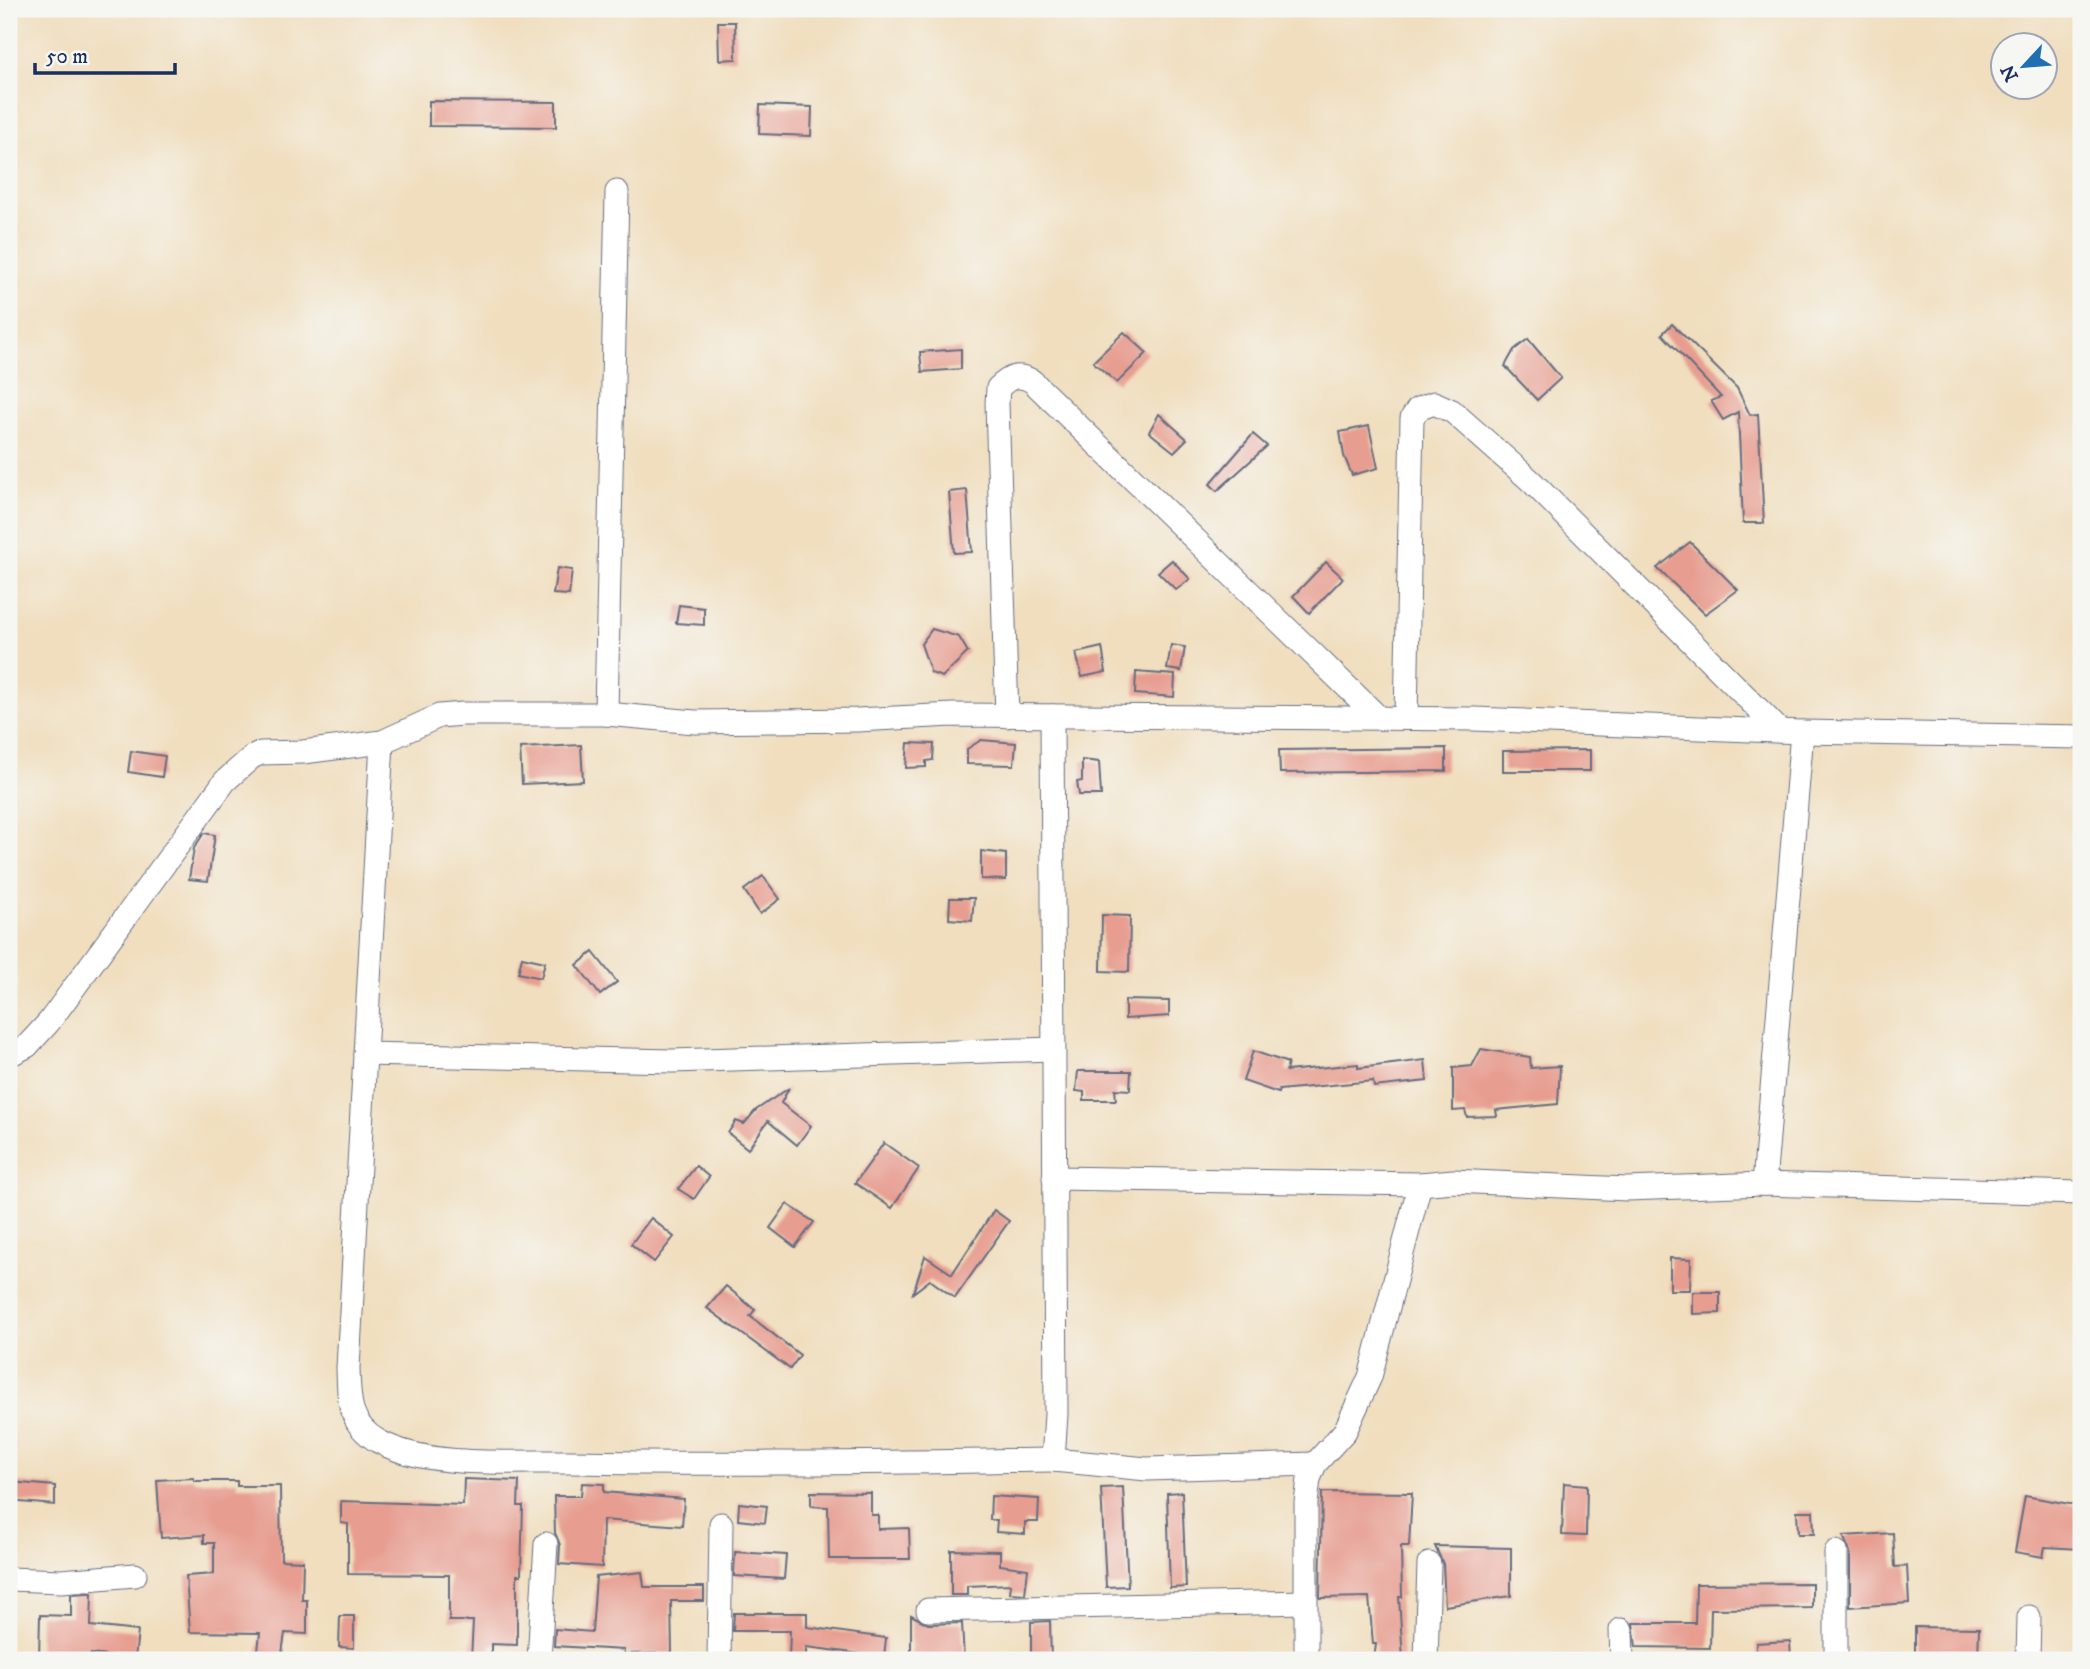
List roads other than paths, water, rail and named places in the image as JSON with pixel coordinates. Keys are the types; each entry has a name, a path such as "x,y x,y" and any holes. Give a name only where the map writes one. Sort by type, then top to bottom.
{"street":[{"path":"606,714 617,192"},
{"path":"1007,716 997,403 998,388 1013,376 1021,375 1032,381 1379,718"},
{"path":"1406,718 1412,418 1418,408 1434,402 1452,411 1531,481 1791,731 1764,1184"},
{"path":"9,1055 27,1046 48,1022 225,781 251,757 272,750 303,752 382,742 439,716 606,714 695,722 1007,716 1406,718 1791,731 2081,737"},
{"path":"1052,716 1054,1460"},
{"path":"382,742 348,1368 354,1420 381,1443 412,1453 469,1460 722,1465 1054,1460 1147,1469 1315,1464"},
{"path":"365,1054 672,1061 1053,1049"},
{"path":"1055,1178 1420,1184 1453,1181 1627,1189 1764,1184 2081,1193"},
{"path":"1306,1660 1306,1503 1315,1464 1345,1431 1370,1377 1420,1184"},
{"path":"719,1660 721,1524"},
{"path":"539,1660 546,1544"},
{"path":"1836,1552 1836,1660"},
{"path":"1426,1660 1429,1564"},
{"path":"9,1579 61,1581 135,1575"},
{"path":"928,1610 1305,1602"},
{"path":"2028,1660 2029,1617"},
{"path":"1622,1630 1622,1660"}]}
